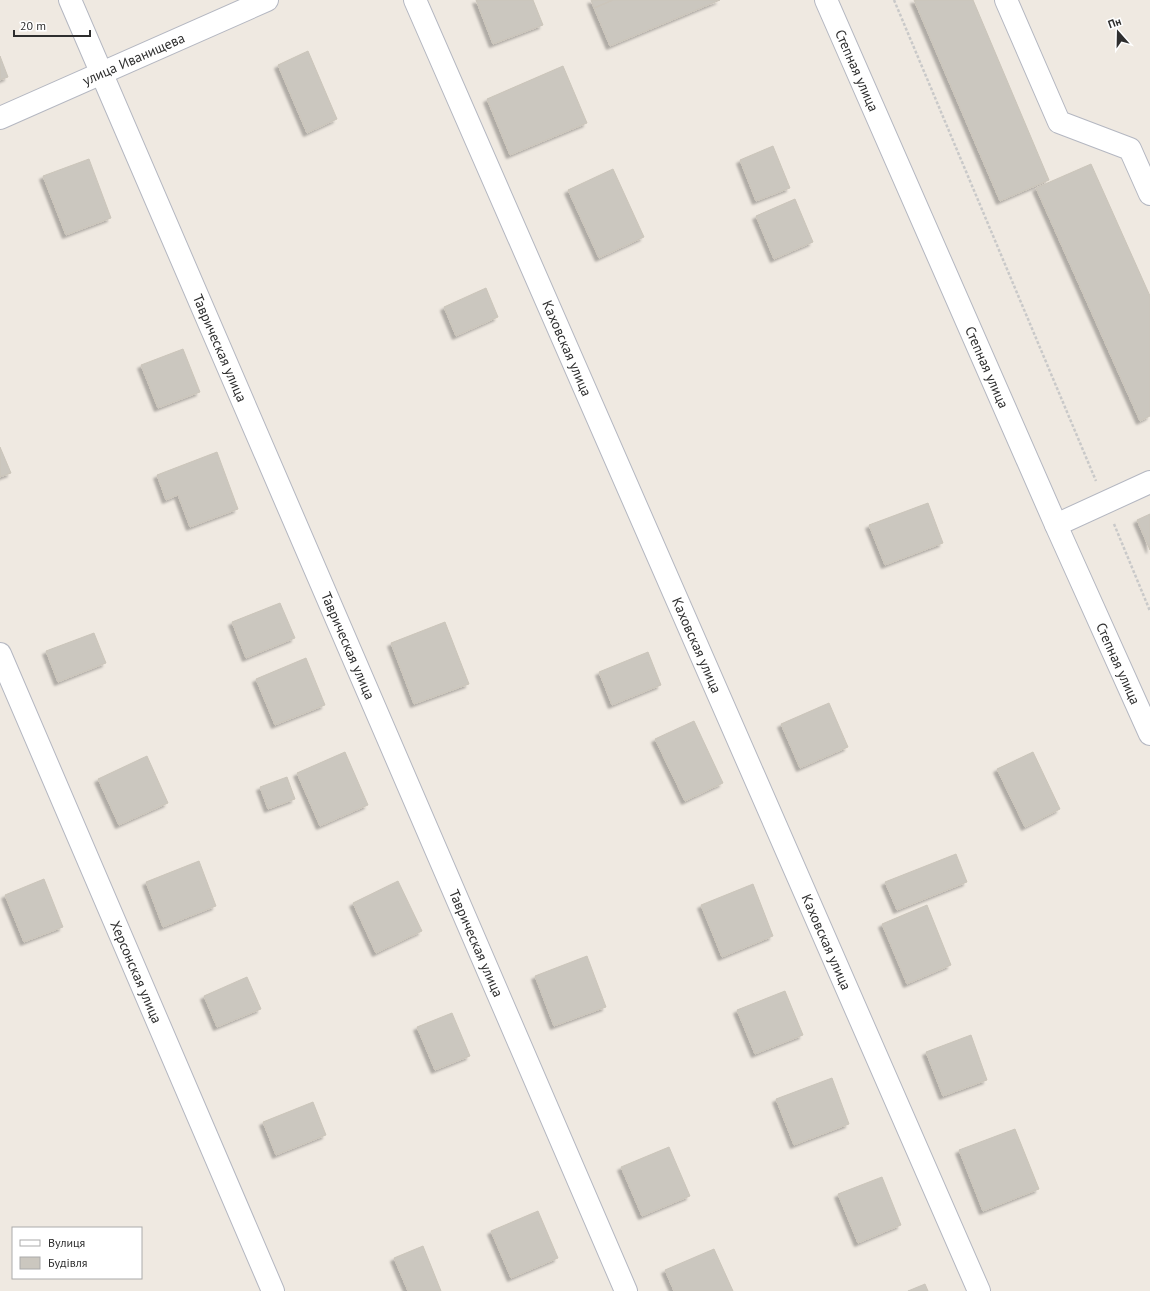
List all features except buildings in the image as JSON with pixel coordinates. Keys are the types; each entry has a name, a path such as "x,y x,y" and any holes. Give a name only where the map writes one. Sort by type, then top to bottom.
{"street":[{"name":"Таврическая улица","path":"70,0 626,1291"},
{"name":"улица Иванищева","path":"0,118 267,0"},
{"name":"Каховская улица","path":"415,0 979,1291"},
{"name":"Степная улица","path":"826,0 1056,525 1150,734"},
{"path":"1006,0 1059,122 1130,150 1150,194"},
{"path":"1056,525 1150,482"},
{"name":"Херсонская улица","path":"0,654 273,1291"}],"path":[{"path":"894,0 1150,611"}]}
